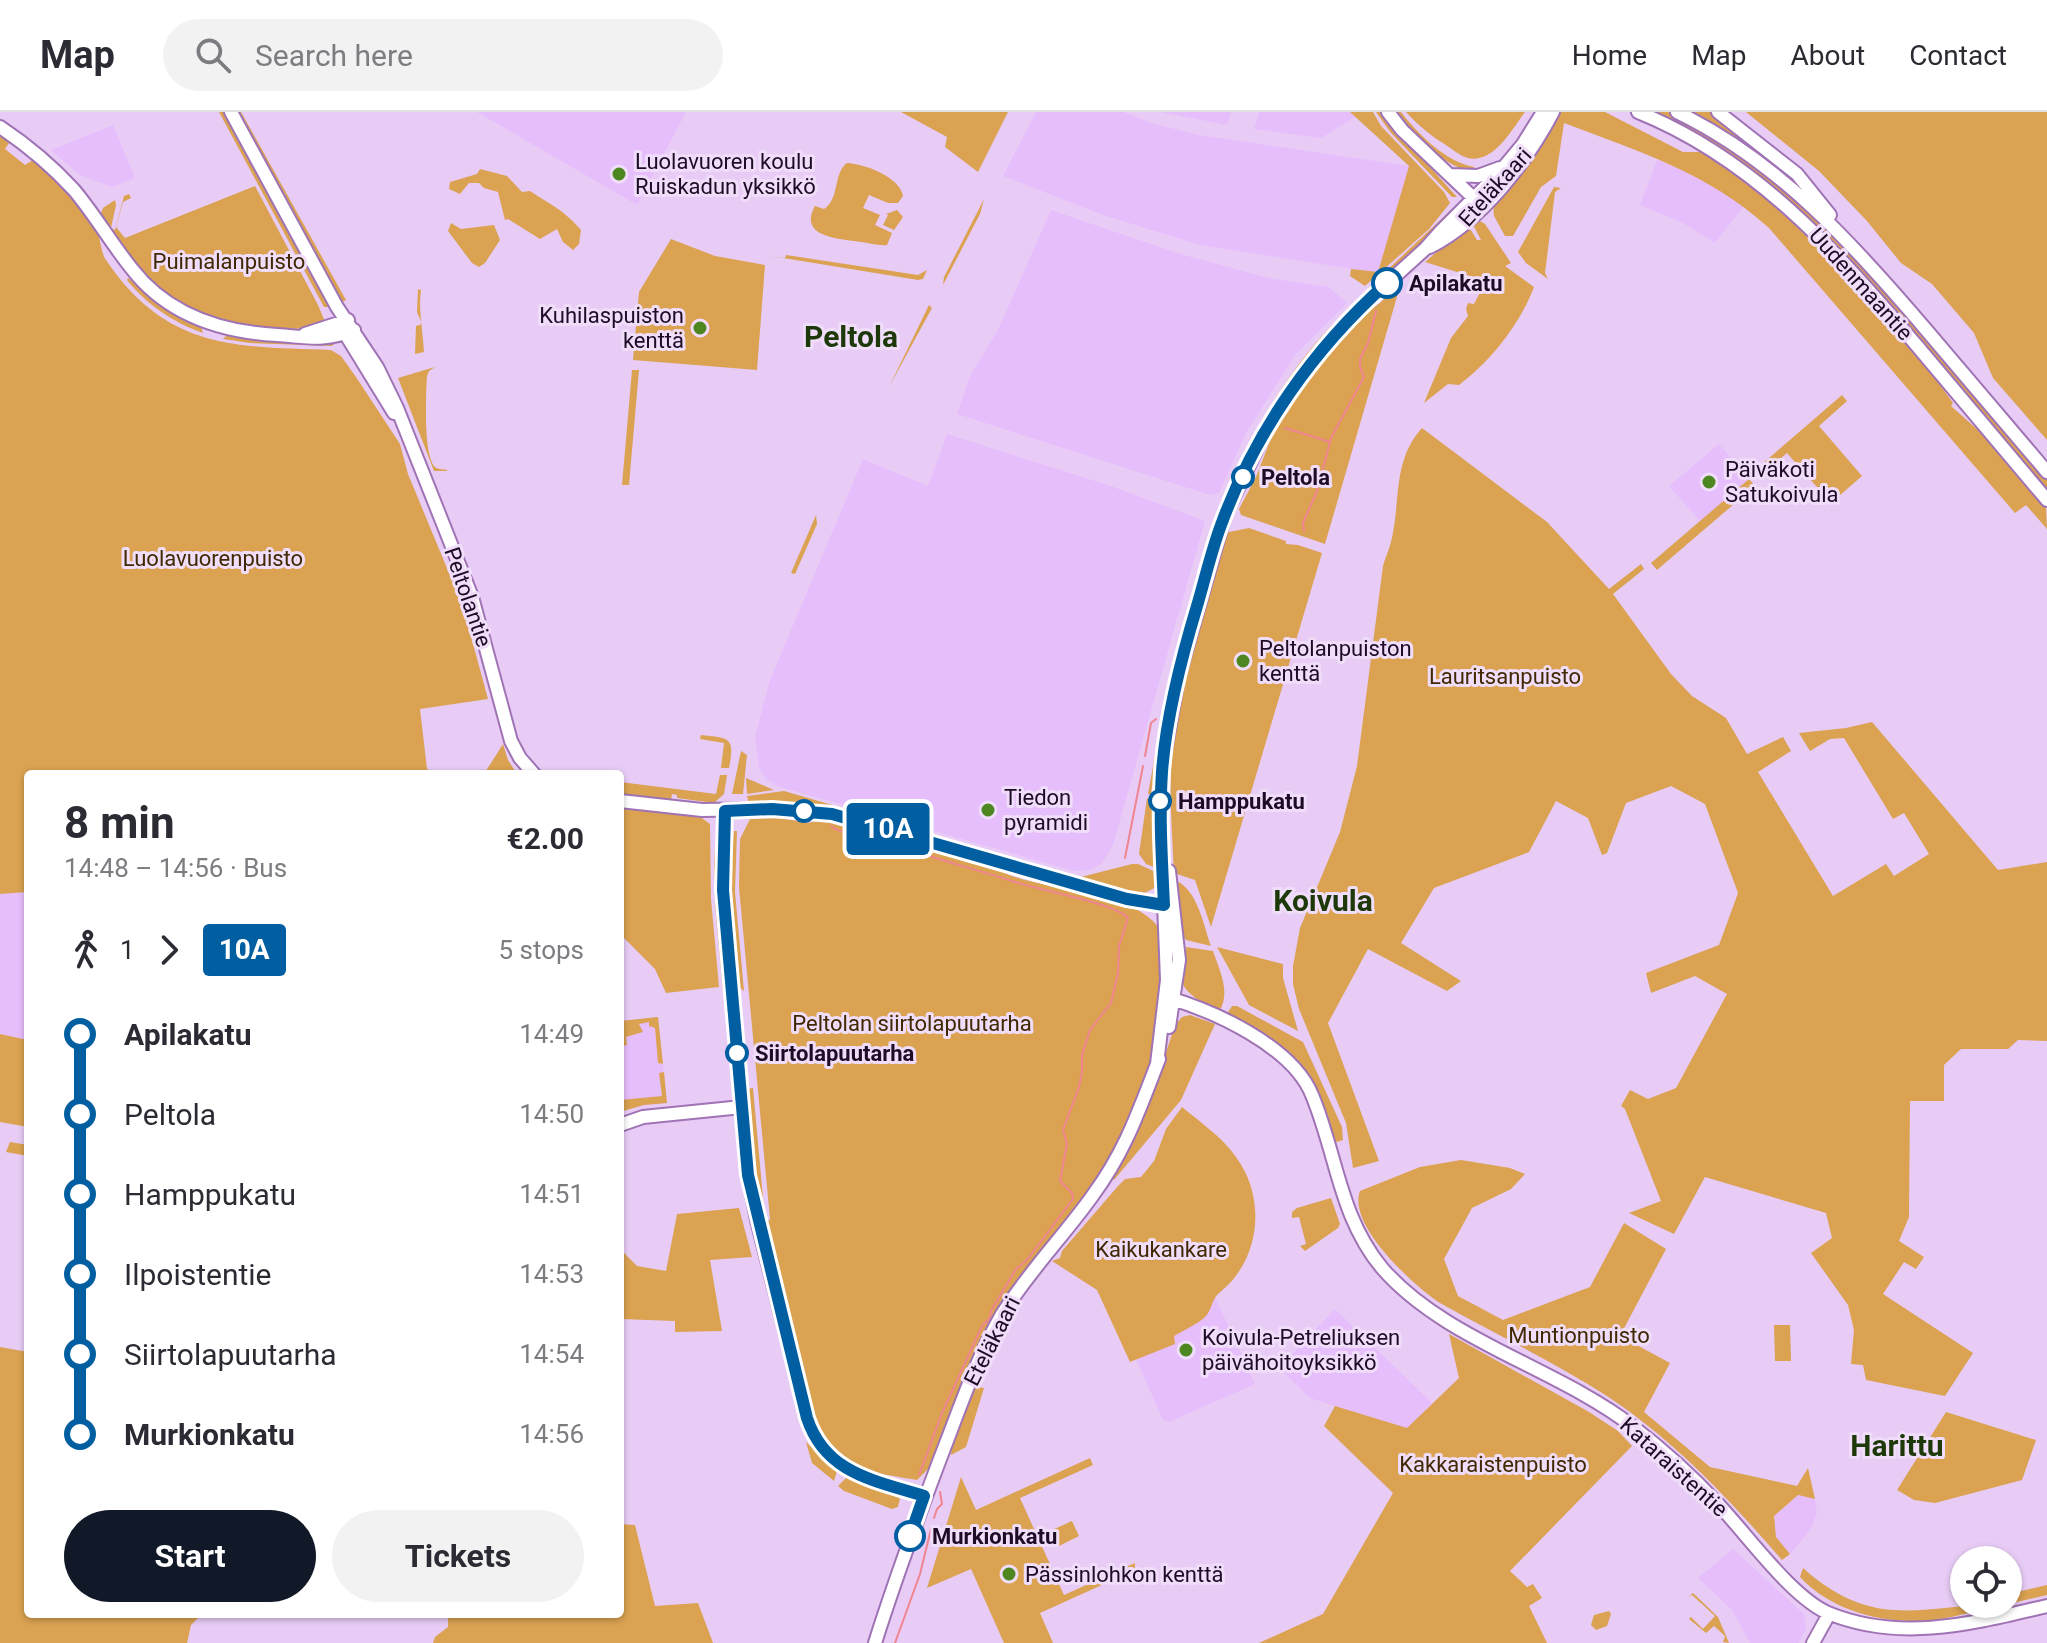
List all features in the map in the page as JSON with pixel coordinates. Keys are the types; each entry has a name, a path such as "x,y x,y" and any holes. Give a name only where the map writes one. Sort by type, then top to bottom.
{"street":[{"name":"Peltolantie","path":"231,112 347,327 382,377 472,597 511,741 530,770"},
{"path":"1388,112 1402,130 1478,202"},
{"name":"Eteläkaari","path":"875,1643 924,1496 991,1335 1012,1299 1093,1196 1111,1168 1128,1138 1166,1041 1170,998 1179,960 1163,848 1162,768 1178,678 1225,515 1258,444 1288,394 1318,354 1362,306 1425,249 1447,238 1507,165 1543,112"},
{"name":"Eteläkaari","path":"1478,202 1526,156 1553,112"},
{"name":"Uudenmaantie","path":"1638,112 1732,163 1780,199 1813,229 1881,304 2047,500"},
{"name":"Uudenmaantie","path":"1677,112 1731,142 1805,199 1861,256 2047,472"},
{"path":"1718,112 1797,174 1861,256"},
{"path":"0,127 42,159 73,189 134,272 156,294 189,315 217,326 256,334 326,339 347,327"},
{"path":"1451,175 1478,176 1507,165"},
{"path":"624,801 725,811 772,809 832,814 1127,899 1169,906"},
{"path":"725,811 723,890 751,1195 815,1438 838,1464 924,1496"},
{"name":"Kataraistentie","path":"1170,998 1204,1011 1268,1045 1300,1073 1312,1095 1353,1225 1383,1269 1407,1292 1456,1326 1523,1361 1632,1426 1715,1500 1800,1593 1829,1614 1896,1631 1925,1631 1955,1628 2047,1606"},
{"path":"624,1124 643,1117 742,1107"},
{"path":"1813,1643 1829,1614"}],"shaded area":[{"name":"Luolavuoren koulu Ruiskadun yksikkö","path":"477,112 686,112 637,205"},
{"path":"1036,112 1124,112 1151,123 1199,135 1410,166 1378,273 1200,245 1103,215 1003,176"},
{"path":"1161,112 1231,112 1227,125"},
{"path":"1259,112 1353,112 1357,116 1321,138 1254,129"},
{"path":"113,125 135,178 112,187 80,175 51,150"},
{"path":"1657,160 1706,180 1744,206 1715,243 1683,223 1640,205"},
{"path":"1051,210 1180,254 1269,278 1329,287 1347,303 1296,354 1246,433 1219,493 1210,495 957,414 971,374 998,330"},
{"path":"947,434 1111,486 1205,521 1113,845 1102,863 1090,870 1074,871 777,786 766,779 759,769 755,737 770,680 863,459 928,486"},
{"name":"Päiväkoti Satukoivula","path":"1719,444 1749,479 1700,521 1669,486"},
{"path":"24,892 24,1039 0,1034 0,894"},
{"path":"658,1017 667,1103 624,1108 624,1021"},
{"name":"Koivula-Petreliuksen päivähoitoyksikkö","path":"1215,1297 1255,1384 1169,1422 1163,1420 1127,1339"},
{"path":"1335,1309 1432,1403 1407,1429 1310,1398 1279,1368"},
{"path":"1798,1495 1815,1499 1817,1513 1811,1529 1790,1554 1776,1537 1774,1516"},
{"path":"1733,1549 1804,1614 1806,1629 1799,1643 1750,1643 1732,1610 1698,1578"}],"green space":[{"path":"219,112 226,112 330,307 324,307"},
{"path":"235,112 241,112 346,300 342,302"},
{"path":"901,112 1008,112 978,172 945,147 947,137"},
{"path":"1350,112 1373,112 1381,126 1444,192 1450,203 1429,229 1365,286 1350,276 1351,269 1378,272 1409,166"},
{"path":"1376,112 1380,112 1457,197 1452,197 1391,133"},
{"path":"1395,112 1401,112 1424,138 1443,153 1474,167 1475,173 1454,165 1430,150"},
{"path":"1406,112 1525,112 1494,151 1486,156 1468,158 1425,130"},
{"path":"1558,112 1605,112 1683,152 1703,152 1781,209 1840,267 1933,375 1953,403 1951,406 1978,430 2046,508 2047,529 2026,505 2015,513 1769,228 1722,192 1697,178 1646,154 1564,123 1556,176 1541,187 1513,236 1505,236 1494,216 1493,203"},
{"path":"1650,112 1668,112 1702,129 1777,182 1849,249 2047,480 2047,492 1887,303 1804,214 1712,144"},
{"path":"1693,112 1712,112 1793,179 1717,125"},
{"path":"1746,112 2047,112 2047,440 1993,378 1974,333 1932,284 1901,263 1867,221 1819,171"},
{"name":"Luolavuorenpuisto","path":"0,133 9,143 5,149 25,165 33,160 38,163 76,201 95,226 106,260 129,289 153,311 178,327 233,344 331,350 341,356 400,444 408,474 463,607 488,699 420,709 427,769 430,770 24,770 24,892 0,894"},
{"path":"847,163 881,173 900,189 903,196 898,203 888,203 869,195 863,208 880,215 875,225 892,233 887,245 833,238 816,231 812,225 815,206 824,209 829,205 840,173"},
{"path":"480,169 507,176 522,192 530,191 563,213 581,230 579,244 573,250 563,242 557,229 540,239 505,220 498,192 479,183 469,183 460,194 449,189 450,182 477,174"},
{"name":"Puimalanpuisto","path":"255,186 325,322 284,329 226,322 197,312 179,303 149,278 100,216 103,208 115,200 111,228 115,230 124,196 129,194 131,198 123,202 116,227 125,238"},
{"path":"1554,187 1561,188 1555,192 1545,273 1548,279 1526,263 1518,252"},
{"path":"984,199 980,214 943,285 944,277"},
{"path":"1452,209 1456,211 1449,219 1376,286 1368,288"},
{"path":"897,210 903,217 894,230 883,225 886,214"},
{"path":"1471,221 1485,224 1511,263 1505,266 1534,287 1513,328 1482,365 1459,385 1448,384 1424,403 1451,338 1468,316 1468,303 1474,304 1486,281 1425,262 1466,227 1477,240 1481,240"},
{"path":"451,223 461,229 494,225 500,240 485,263 479,267 472,263 448,231"},
{"path":"671,239 715,256 765,265 757,370 633,360 639,292"},
{"path":"765,255 785,258 786,255 918,275 927,270 923,279 918,280"},
{"path":"128,278 169,309 201,326 203,333 161,312 135,289"},
{"path":"1401,283 1325,544 1241,515 1239,509 1256,477 1273,433 1322,356 1352,322 1380,303"},
{"path":"418,289 421,290 421,322 417,312"},
{"path":"929,305 932,308 889,387"},
{"path":"1335,322 1263,425 1224,494 1272,403 1301,361"},
{"path":"421,324 424,352 415,354 416,326"},
{"path":"228,334 334,344 250,343 223,339"},
{"path":"435,367 427,376 427,437 431,460 435,467 446,471 434,471 398,378"},
{"path":"632,370 639,370 629,485 622,485"},
{"path":"1842,395 1847,401 1819,426 1862,476 1831,503 1787,453 1759,477 1754,471"},
{"name":"Lauritsanpuisto","path":"1422,428 1547,522 1609,589 1641,564 1644,569 1613,594 1671,674 1692,696 1726,718 1747,754 1783,737 1791,751 1758,772 1833,896 1886,864 1894,876 1929,854 1904,813 1893,819 1844,738 1830,739 1810,751 1799,733 1872,722 1998,870 2047,862 2047,1041 2018,1040 2008,1049 1961,1049 1944,1065 1944,1101 1910,1101 1909,1217 1899,1241 1924,1257 1916,1269 1904,1262 1883,1294 1973,1353 1945,1396 1866,1380 1863,1365 1851,1364 1854,1330 1848,1305 1811,1253 1832,1238 1826,1213 1705,1177 1674,1234 1629,1213 1661,1201 1625,1109 1621,1106 1630,1090 1648,1099 1676,1088 1727,994 1695,976 1651,993 1646,973 1719,945 1738,893 1705,804 1671,786 1626,803 1607,853 1602,855 1588,818 1556,801 1529,852 1434,888 1401,943 1461,981 1447,991 1368,949 1328,1023 1379,1161 1353,1168 1346,1123 1299,1009 1293,984 1293,966 1300,928 1340,832 1357,766 1383,566 1394,527 1399,482 1406,454"},
{"path":"1749,479 1755,486 1657,570 1651,563"},
{"path":"816,515 817,524 795,574 791,573"},
{"path":"1249,528 1286,541 1286,544 1322,553 1211,927 1195,880 1174,873 1173,743 1188,663 1224,533"},
{"path":"1203,555 1180,651 1154,786 1148,794 1169,679"},
{"path":"701,735 728,741 731,750 729,768 721,768 724,743 700,739"},
{"path":"503,744 514,770 487,770"},
{"path":"741,751 747,755 743,794 732,794"},
{"path":"720,775 727,775 724,794 714,803 677,798 672,794 671,800 624,797 624,782 716,794"},
{"path":"746,778 774,790 747,794"},
{"path":"784,791 943,837 945,841 825,807 749,804 747,796"},
{"path":"1147,798 1153,803 1159,869 1146,864 1139,854"},
{"path":"624,807 699,816 710,824 711,899 719,987 666,993 655,969 624,938"},
{"name":"Peltolan siirtolapuutarha","path":"781,818 808,823 824,819 843,821 957,854 1032,882 1105,897 1139,911 1153,921 1162,936 1164,964 1154,1050 1136,1110 1092,1188 1028,1269 995,1319 928,1469 917,1480 852,1466 835,1455 816,1429 764,1225 770,1219 739,887 740,839 750,819"},
{"path":"734,831 737,831 735,892 744,991 736,985 731,926"},
{"path":"714,851 726,991 723,992 715,905"},
{"path":"1012,858 1081,877 1132,864 1160,874 1158,886 1141,895 1125,893"},
{"path":"1175,880 1194,899 1211,946 1186,940 1183,936"},
{"path":"1186,947 1213,951 1224,989 1219,1012 1196,998 1183,984 1181,974"},
{"path":"1217,947 1283,964 1283,978 1298,1031 1249,1005"},
{"path":"1232,1006 1303,1042 1342,1127 1343,1140 1333,1140 1308,1077 1290,1052 1226,1015"},
{"path":"1190,1015 1215,1024 1181,1100 1114,1180 1112,1176 1148,1102 1175,1025 1182,1017"},
{"path":"658,1017 663,1064 658,1063 655,1028 649,1026 649,1022 639,1024 643,1032 626,1037 627,1045 624,1045 624,1021"},
{"path":"0,1034 24,1039 24,1126 0,1122"},
{"path":"664,1072 667,1103 624,1111 624,1100 662,1096 659,1073"},
{"path":"753,1088 764,1209 761,1210 745,1089"},
{"name":"Kaikukankare","path":"1182,1107 1224,1143 1245,1171 1254,1201 1254,1233 1244,1263 1233,1280 1217,1295 1206,1316 1174,1336 1175,1344 1130,1362 1097,1290 1052,1261 1060,1258 1062,1251 1125,1179 1141,1177 1154,1161 1166,1129"},
{"path":"10,1142 24,1144 24,1155 6,1152"},
{"name":"Muntionpuisto","path":"1461,1160 1510,1168 1525,1174 1511,1189 1472,1208 1444,1259 1458,1296 1503,1320 1590,1287 1624,1223 1666,1249 1620,1336 1670,1363 1644,1412 1710,1467 1797,1486 1808,1468 1815,1499 1798,1495 1774,1516 1776,1537 1790,1554 1782,1560 1700,1472 1632,1413 1566,1371 1440,1303 1385,1253 1363,1220 1359,1205 1360,1191 1420,1167"},
{"path":"1331,1198 1340,1224 1305,1251 1300,1246 1306,1244 1299,1217 1292,1218 1292,1212"},
{"path":"739,1208 752,1257 710,1260 722,1331 675,1332 675,1321 624,1319 624,1253 637,1266 666,1271 677,1214"},
{"path":"1774,1325 1790,1325 1791,1361 1775,1361"},
{"name":"Kakkaraistenpuisto","path":"1449,1334 1589,1412 1618,1431 1632,1446 1510,1571 1527,1587 1533,1584 1542,1598 1529,1606 1547,1643 1259,1643 1323,1614 1393,1493 1324,1426 1335,1406 1407,1428 1459,1378"},
{"path":"0,1347 24,1351 24,1618 198,1618 191,1625 187,1643 0,1643"},
{"path":"984,1388 966,1447 951,1455 952,1442 972,1390"},
{"path":"1946,1412 2036,1440 2022,1480 1935,1503 1914,1500 1897,1490"},
{"path":"806,1442 837,1471 834,1481 812,1463"},
{"path":"1090,1458 1093,1465 1020,1498 1064,1595 1135,1563 1135,1570 1040,1613 1053,1643 1004,1643 971,1569 927,1588 961,1477 976,1510"},
{"path":"848,1476 900,1498 898,1507 892,1509 844,1491 838,1486"},
{"path":"1072,1521 1079,1536 1059,1546 1052,1530"},
{"path":"624,1524 635,1525 655,1606 698,1603 713,1643 433,1643 435,1637 448,1627 448,1618 624,1618"},
{"path":"1803,1568 1829,1588 1877,1608 1950,1608 1950,1617 1915,1621 1861,1614 1828,1599 1800,1577"},
{"path":"2047,1585 2047,1595 2022,1601 2022,1591"},
{"path":"1693,1593 1718,1617 1729,1643 1723,1642 1725,1636 1714,1626 1706,1633 1689,1619 1691,1617 1703,1629 1715,1616 1692,1595 1688,1597"},
{"path":"1609,1611 1607,1626 1596,1630 1591,1625 1594,1615"}],"waterway":[{"path":"1304,531 1303,523 1317,491 1331,438 1364,377 1360,359 1368,343 1376,311"},
{"path":"1285,428 1330,442"},
{"path":"1145,756 1151,723 1156,719"},
{"path":"1125,858 1143,766"},
{"path":"831,826 851,835 882,841 1024,885 1091,902 1128,918 1119,946 1118,973 1111,1003 1090,1030 1082,1055 1079,1087 1063,1130 1067,1144 1060,1181 1072,1193 1073,1199 1027,1260 1016,1269 990,1318 982,1326 942,1413 919,1475"},
{"path":"934,1518 942,1504 940,1492"},
{"path":"895,1643 920,1574 931,1529"}],"bus line":[{"name":"10A","path":"910,1536 924,1496 838,1464 818,1444 807,1418 748,1175 723,890 725,811 772,809 844,816 1127,899 1164,905 1160,800 1162,768 1189,632 1220,528 1258,444 1288,394 1318,354 1387,283"}],"place":[{"name":"Luolavuoren koulu Ruiskadun yksikkö","path":"619,174"},
{"name":"Apilakatu","path":"1387,283"},
{"name":"Kuhilaspuiston kenttä","path":"700,328"},
{"name":"Peltola","path":"1243,477"},
{"name":"Päiväkoti Satukoivula","path":"1709,482"},
{"name":"Peltolanpuiston kenttä","path":"1243,661"},
{"name":"Hamppukatu","path":"1160,801"},
{"name":"Tiedon pyramidi","path":"988,810"},
{"name":"Siirtolapuutarha","path":"737,1053"},
{"name":"Koivula-Petreliuksen päivähoitoyksikkö","path":"1186,1350"},
{"name":"Murkionkatu","path":"910,1536"},
{"name":"Pässinlohkon kenttä","path":"1009,1574"}],"district":[{"name":"Peltola","path":"851,336"},
{"name":"Koivula","path":"1323,900"},
{"name":"Harittu","path":"1897,1445"}]}
